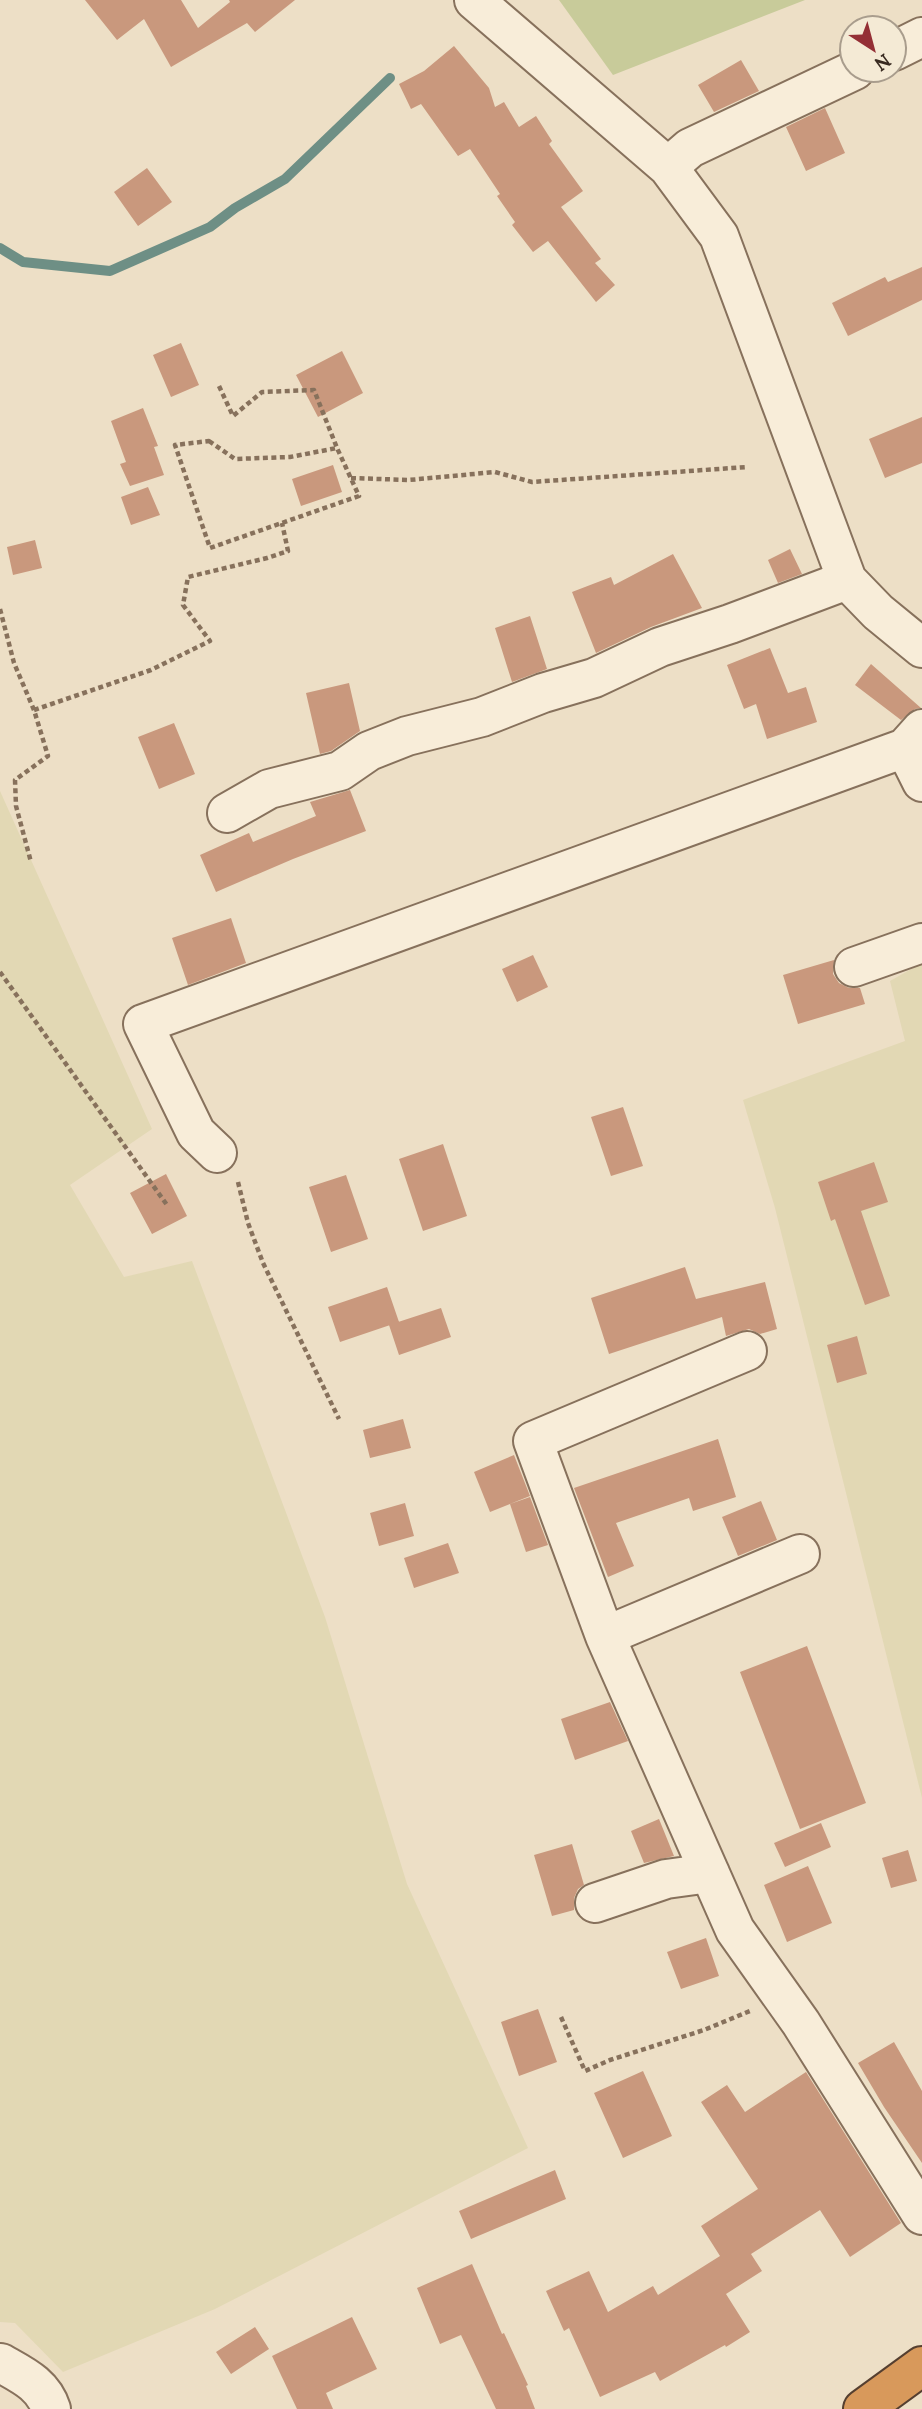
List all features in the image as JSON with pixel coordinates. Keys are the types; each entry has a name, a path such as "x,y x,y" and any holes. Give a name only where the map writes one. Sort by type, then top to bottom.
{"highway":[{"path":"863,2409 922,2366"}],"street":[{"path":"474,0 668,167 719,236 847,580 878,612 922,648"},
{"path":"668,167 690,148 838,78"},
{"path":"228,813 269,789 340,771 369,751 407,736 482,717 543,693 594,678 660,647 847,580"},
{"path":"217,1153 196,1133 144,1024 913,738 922,782"},
{"path":"854,967 922,943"},
{"path":"747,1351 533,1441 605,1636 735,1930 784,1999 922,2215"},
{"path":"605,1636 800,1554"},
{"path":"595,1903 666,1879 710,1873"},
{"path":"1,2363 32,2381 46,2396 51,2409"}],"path":[{"path":"219,386 233,416 262,392 314,390 359,496 210,548 175,445 209,441 235,459 290,457 337,448"},
{"path":"351,478 408,480 495,472 532,482 747,467"},
{"path":"34,710 151,670 210,641 183,605 188,577 288,551 282,523"},
{"path":"0,609 14,663 34,710 48,756 15,780 16,806 31,862"},
{"path":"0,972 167,1205"},
{"path":"217,1153 238,1182 248,1223 264,1263 338,1419"},
{"path":"561,2017 585,2071 784,1999"}],"shaded area":[{"path":"0,791 152,1129 70,1185 124,1277 192,1261 325,1617 407,1884 528,2148 215,2309 63,2372 15,2323 0,2322"},
{"path":"922,963 922,1798 775,1208 743,1100 905,1041 890,981"}],"green space":[{"path":"559,0 805,0 613,75"}],"building":[{"path":"85,0 181,0 198,28 230,2 229,0 295,0 255,32 247,23 171,67 144,19 117,40"},
{"path":"454,46 489,88 495,107 504,102 519,127 536,116 552,141 549,144 583,191 561,207 601,259 595,263 615,285 596,302 548,241 533,252 512,225 515,222 497,196 500,194 470,149 458,156 421,104 411,109 399,84 424,71"},
{"path":"741,60 759,91 714,112 698,85"},
{"path":"825,108 845,153 806,171 786,127"},
{"path":"147,168 172,202 138,226 114,192"},
{"path":"922,267 922,300 848,336 832,303 885,277 888,282"},
{"path":"181,343 199,385 171,397 153,355"},
{"path":"342,351 363,393 318,417 296,375"},
{"path":"143,408 158,446 154,447 164,475 130,486 120,464 126,462 111,421"},
{"path":"922,417 922,463 885,478 869,439"},
{"path":"333,465 342,492 301,506 292,479"},
{"path":"148,487 160,515 131,525 121,497"},
{"path":"35,540 42,568 13,575 7,547"},
{"path":"790,549 802,574 778,583 768,560"},
{"path":"673,554 702,608 651,627 596,653 572,592 611,577 614,585"},
{"path":"530,616 547,669 512,682 495,628"},
{"path":"770,648 788,693 806,687 817,722 767,739 756,704 744,709 727,665"},
{"path":"871,664 921,708 915,709 901,720 855,685"},
{"path":"349,683 360,731 331,751 320,754 306,693"},
{"path":"174,723 195,774 159,789 138,737"},
{"path":"350,790 366,831 216,892 200,855 249,833 253,842 316,816 310,802"},
{"path":"231,918 246,963 188,985 172,938"},
{"path":"533,955 548,987 517,1002 502,969"},
{"path":"834,960 833,974 839,983 849,988 860,988 865,1004 798,1024 783,975"},
{"path":"623,1107 643,1166 611,1176 591,1117"},
{"path":"443,1144 467,1216 423,1231 399,1159"},
{"path":"874,1162 888,1202 861,1211 890,1296 865,1305 835,1219 831,1221 818,1182"},
{"path":"166,1174 187,1216 152,1234 130,1193"},
{"path":"346,1175 368,1239 331,1252 309,1187"},
{"path":"685,1267 696,1299 765,1282 777,1329 760,1334 749,1329 726,1336 722,1317 609,1354 591,1298"},
{"path":"387,1287 399,1322 340,1342 328,1307"},
{"path":"441,1308 451,1337 399,1355 389,1325"},
{"path":"857,1336 867,1374 837,1383 827,1345"},
{"path":"403,1419 411,1448 370,1458 363,1430"},
{"path":"718,1439 736,1497 693,1511 689,1498 616,1523 634,1566 608,1577 574,1488"},
{"path":"514,1455 530,1496 490,1512 474,1472"},
{"path":"530,1497 548,1545 526,1552 510,1504"},
{"path":"761,1501 777,1540 738,1556 722,1517"},
{"path":"405,1503 414,1536 379,1546 370,1513"},
{"path":"448,1543 459,1573 414,1588 404,1558"},
{"path":"807,1646 866,1803 800,1829 740,1672"},
{"path":"610,1702 628,1741 575,1760 561,1719"},
{"path":"659,1819 674,1856 644,1863 631,1831"},
{"path":"821,1823 831,1847 785,1867 774,1843"},
{"path":"572,1844 584,1885 578,1889 574,1898 574,1910 552,1916 534,1855"},
{"path":"908,1850 917,1881 891,1888 882,1858"},
{"path":"808,1866 832,1923 787,1942 764,1885"},
{"path":"706,1938 719,1976 681,1989 667,1952"},
{"path":"538,2009 557,2062 519,2076 501,2022"},
{"path":"894,2042 922,2091 922,2163 858,2063"},
{"path":"643,2071 672,2136 623,2158 594,2093"},
{"path":"806,2072 901,2223 850,2257 820,2210 751,2254 762,2271 726,2294 750,2332 660,2381 655,2372 600,2397 569,2328 564,2331 546,2291 589,2271 608,2312 653,2286 658,2295 720,2256 701,2226 758,2189 701,2102 727,2085 745,2112"},
{"path":"555,2170 566,2199 471,2239 459,2211"},
{"path":"472,2264 502,2334 504,2333 528,2385 526,2386 535,2409 496,2409 461,2335 440,2344 417,2288"},
{"path":"352,2317 377,2369 326,2393 333,2409 297,2409 272,2356"},
{"path":"255,2327 269,2349 231,2374 216,2352"}],"waterway":[{"path":"0,248 23,262 110,271 210,227 235,208 285,179 390,78"}]}
